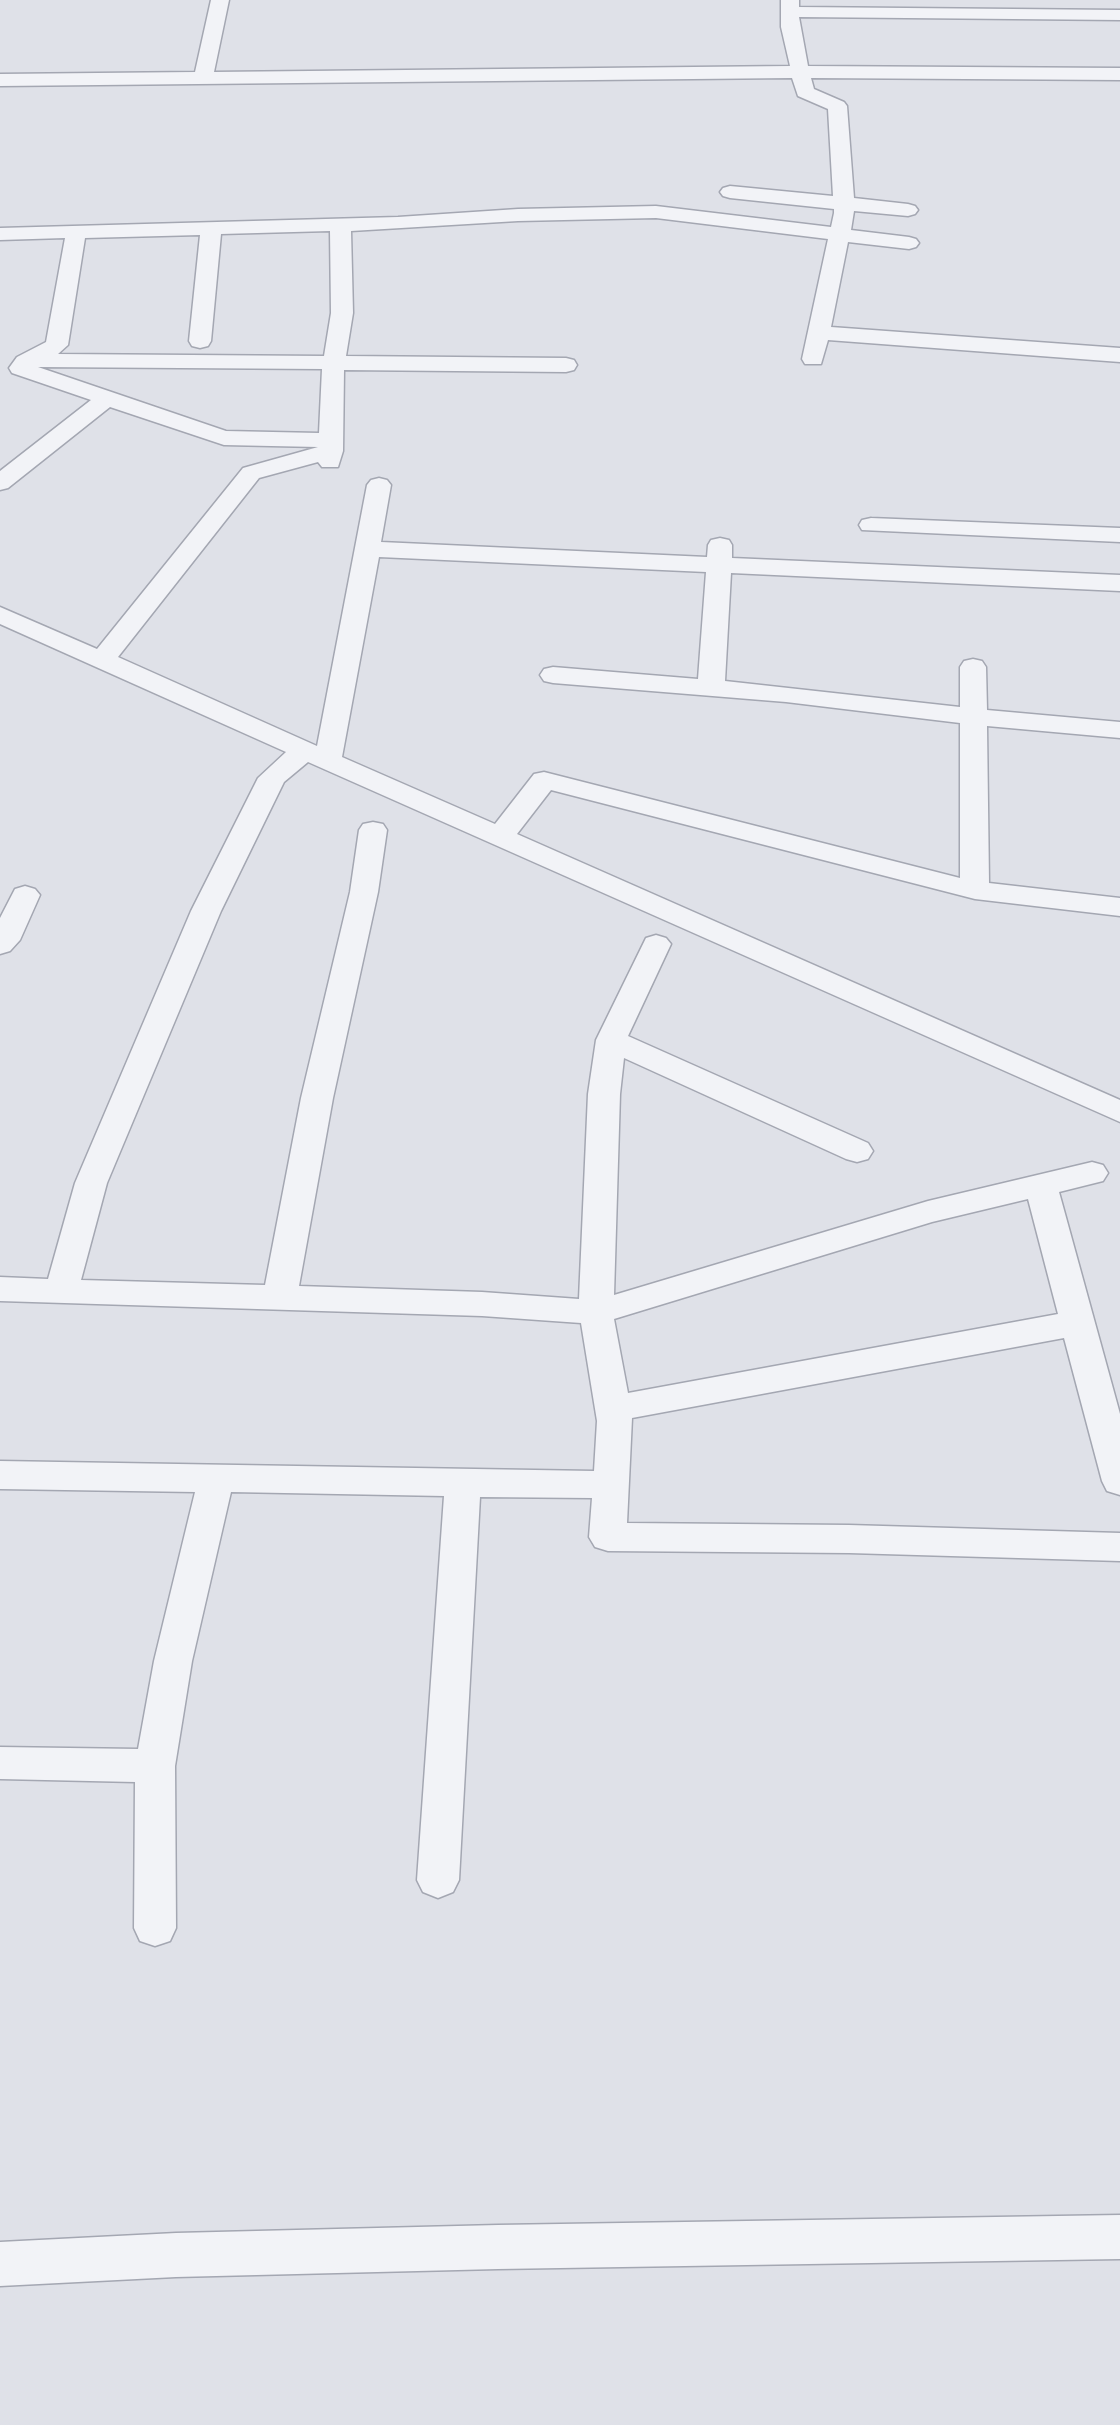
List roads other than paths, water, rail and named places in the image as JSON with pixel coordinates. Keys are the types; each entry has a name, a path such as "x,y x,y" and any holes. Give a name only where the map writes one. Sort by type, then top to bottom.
{"street":[{"path":"203,79 220,0"},
{"path":"813,359 840,234 843,203 837,106 805,92 790,27 790,6 1120,15"},
{"path":"0,81 800,72 1120,74"},
{"path":"730,192 908,210"},
{"path":"0,234 656,212 909,243"},
{"path":"330,453 331,380 342,313 340,224"},
{"path":"15,368 57,345 210,341 211,228"},
{"path":"57,345 76,232"},
{"path":"820,333 1120,355"},
{"path":"15,368 334,361 566,365"},
{"path":"15,368 224,438 330,453"},
{"path":"0,483 107,398"},
{"path":"102,660 251,473 330,453"},
{"path":"61,1291 91,1183 206,911 272,778 317,755 349,659 366,549 379,485"},
{"path":"871,525 1120,534"},
{"path":"366,549 720,555 1120,583"},
{"path":"711,687 720,555"},
{"path":"0,615 1120,1112"},
{"path":"973,667 975,890"},
{"path":"553,675 711,687 974,716 1120,729"},
{"path":"500,837 543,780 975,890 1120,907"},
{"path":"280,1298 317,1098 364,892 373,830"},
{"path":"0,945 5,940 25,896"},
{"path":"656,944 611,1040 604,1094 596,1312 615,1421 608,1537 849,1539 1120,1547"},
{"path":"611,1040 857,1151"},
{"path":"0,1289 482,1304 596,1312 928,1212 1092,1173"},
{"path":"1041,1185 1120,1481"},
{"path":"612,1409 1078,1323"},
{"path":"0,1475 611,1485"},
{"path":"156,1928 155,1766 173,1661 216,1478"},
{"path":"438,1880 463,1482"},
{"path":"0,1763 155,1766"},
{"path":"0,2264 176,2255 498,2247 1120,2237"}]}
